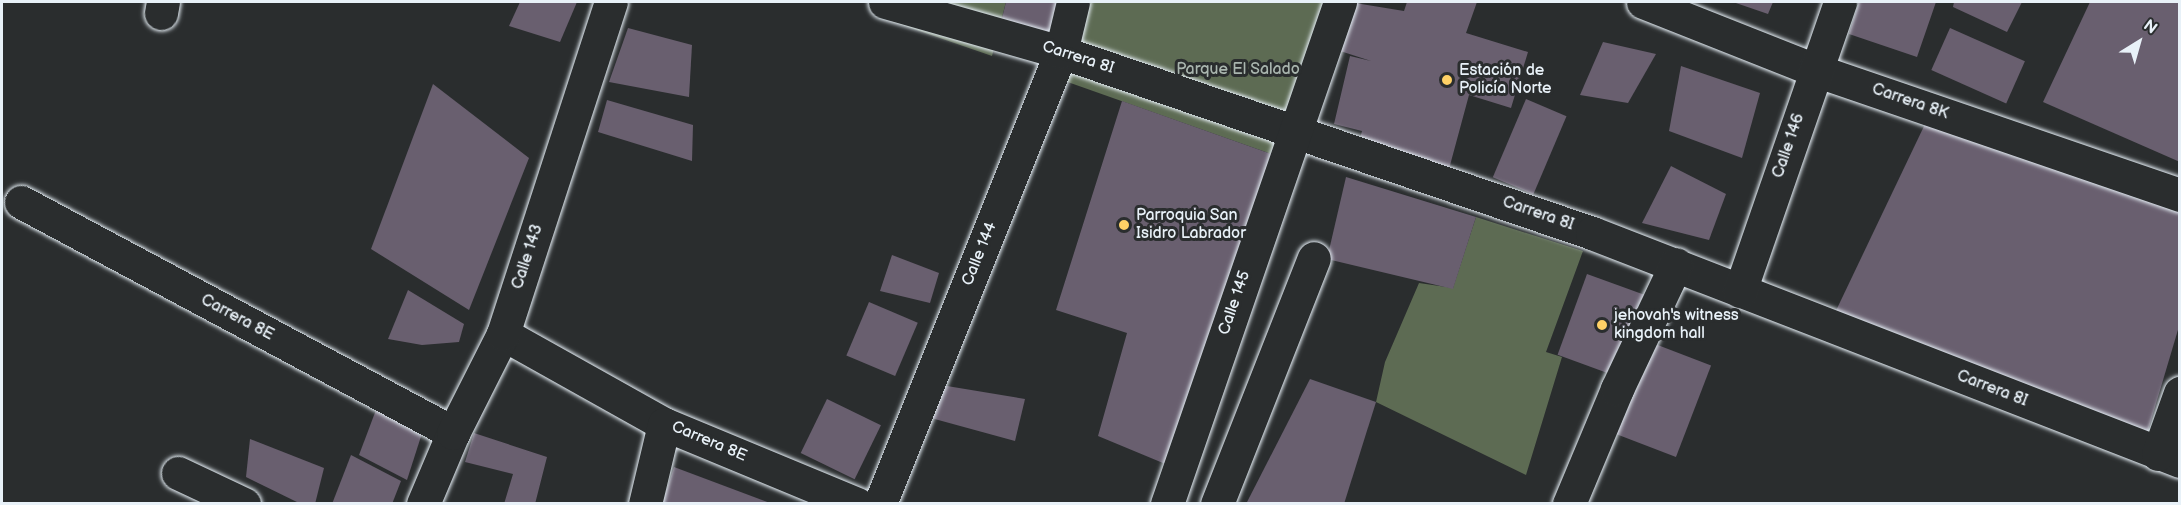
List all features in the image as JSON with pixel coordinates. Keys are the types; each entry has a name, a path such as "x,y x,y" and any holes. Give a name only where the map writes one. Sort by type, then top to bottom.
{"street":[{"name":"Calle 143","path":"423,504 453,434 504,334 611,2"},
{"name":"Carrera 8I","path":"885,2 1061,52 1676,264 1740,291 2169,457"},
{"name":"Calle 144","path":"880,504 1061,52 1073,2"},
{"name":"Calle 145","path":"1167,504 1340,2"},
{"name":"Carrera 8K","path":"1643,2 1815,70 2180,195"},
{"name":"Calle 146","path":"1740,291 1840,2"},
{"name":"Carrera 8E","path":"21,202 453,434"},
{"path":"1217,504 1314,258"},
{"path":"1569,504 1617,389 1676,264"},
{"name":"Carrera 8E","path":"504,334 664,423 857,504"},
{"path":"2169,457 2180,393"},
{"path":"645,504 664,423"},
{"path":"178,474 244,504"}],"green space":[{"path":"890,2 1006,2 992,56 885,19"},
{"name":"Parque El Salado","path":"1068,2 1334,2 1280,157 1045,74"},
{"path":"1476,217 1583,251 1546,352 1562,357 1526,475 1376,402 1385,362 1419,283 1453,288"}],"building":[{"path":"520,2 577,2 560,42 509,26"},
{"path":"1006,2 1068,2 1056,38 1001,22"},
{"name":"Estación de Policía Norte","path":"1349,2 1404,11 1407,2 1477,2 1466,33 1528,52 1511,108 1469,95 1449,169 1359,142 1362,131 1334,124 1350,56 1371,61 1334,49"},
{"path":"1733,2 1773,2 1768,14"},
{"path":"1859,2 1936,2 1917,57 1849,34"},
{"path":"1954,2 2022,2 2007,32 1953,7"},
{"path":"2090,2 2180,2 2180,162 2043,102"},
{"path":"628,28 692,45 689,97 609,82"},
{"path":"1950,28 2025,61 2006,103 1931,70"},
{"path":"1603,42 1656,54 1628,103 1580,95"},
{"path":"1681,66 1760,93 1742,158 1669,131"},
{"path":"433,84 529,158 469,310 371,249"},
{"path":"1526,99 1567,116 1533,194 1493,177"},
{"path":"607,100 693,125 692,161 598,132"},
{"path":"1122,101 1280,157 1175,468 1098,436 1127,333 1056,310"},
{"path":"1926,122 2180,202 2180,323 2147,434 1832,319"},
{"path":"1671,166 1726,194 1709,240 1642,223"},
{"path":"1346,177 1476,217 1453,289 1327,259"},
{"path":"892,255 939,273 930,303 880,291"},
{"name":"jehovah's witness kingdom hall","path":"1587,274 1652,298 1622,378 1558,355"},
{"path":"408,290 464,324 459,342 422,345 388,339"},
{"path":"869,302 918,323 895,376 846,355"},
{"path":"1642,339 1711,366 1676,457 1607,430"},
{"path":"1310,379 1376,402 1344,504 1246,504"},
{"path":"941,385 1025,399 1015,441 931,418"},
{"path":"827,399 881,425 855,479 801,453"},
{"path":"379,402 424,427 407,480 359,455"},
{"path":"474,433 547,457 535,504 504,504 513,474 465,462"},
{"path":"250,439 324,468 315,504 301,504 246,477"},
{"path":"351,455 401,481 392,504 332,504"},
{"path":"674,467 770,503 770,504 662,504"}],"place":[{"name":"Estación de Policía Norte","path":"1447,80"},
{"name":"Parroquia San Isidro Labrador","path":"1124,225"},
{"name":"jehovah's witness kingdom hall","path":"1602,325"}]}
